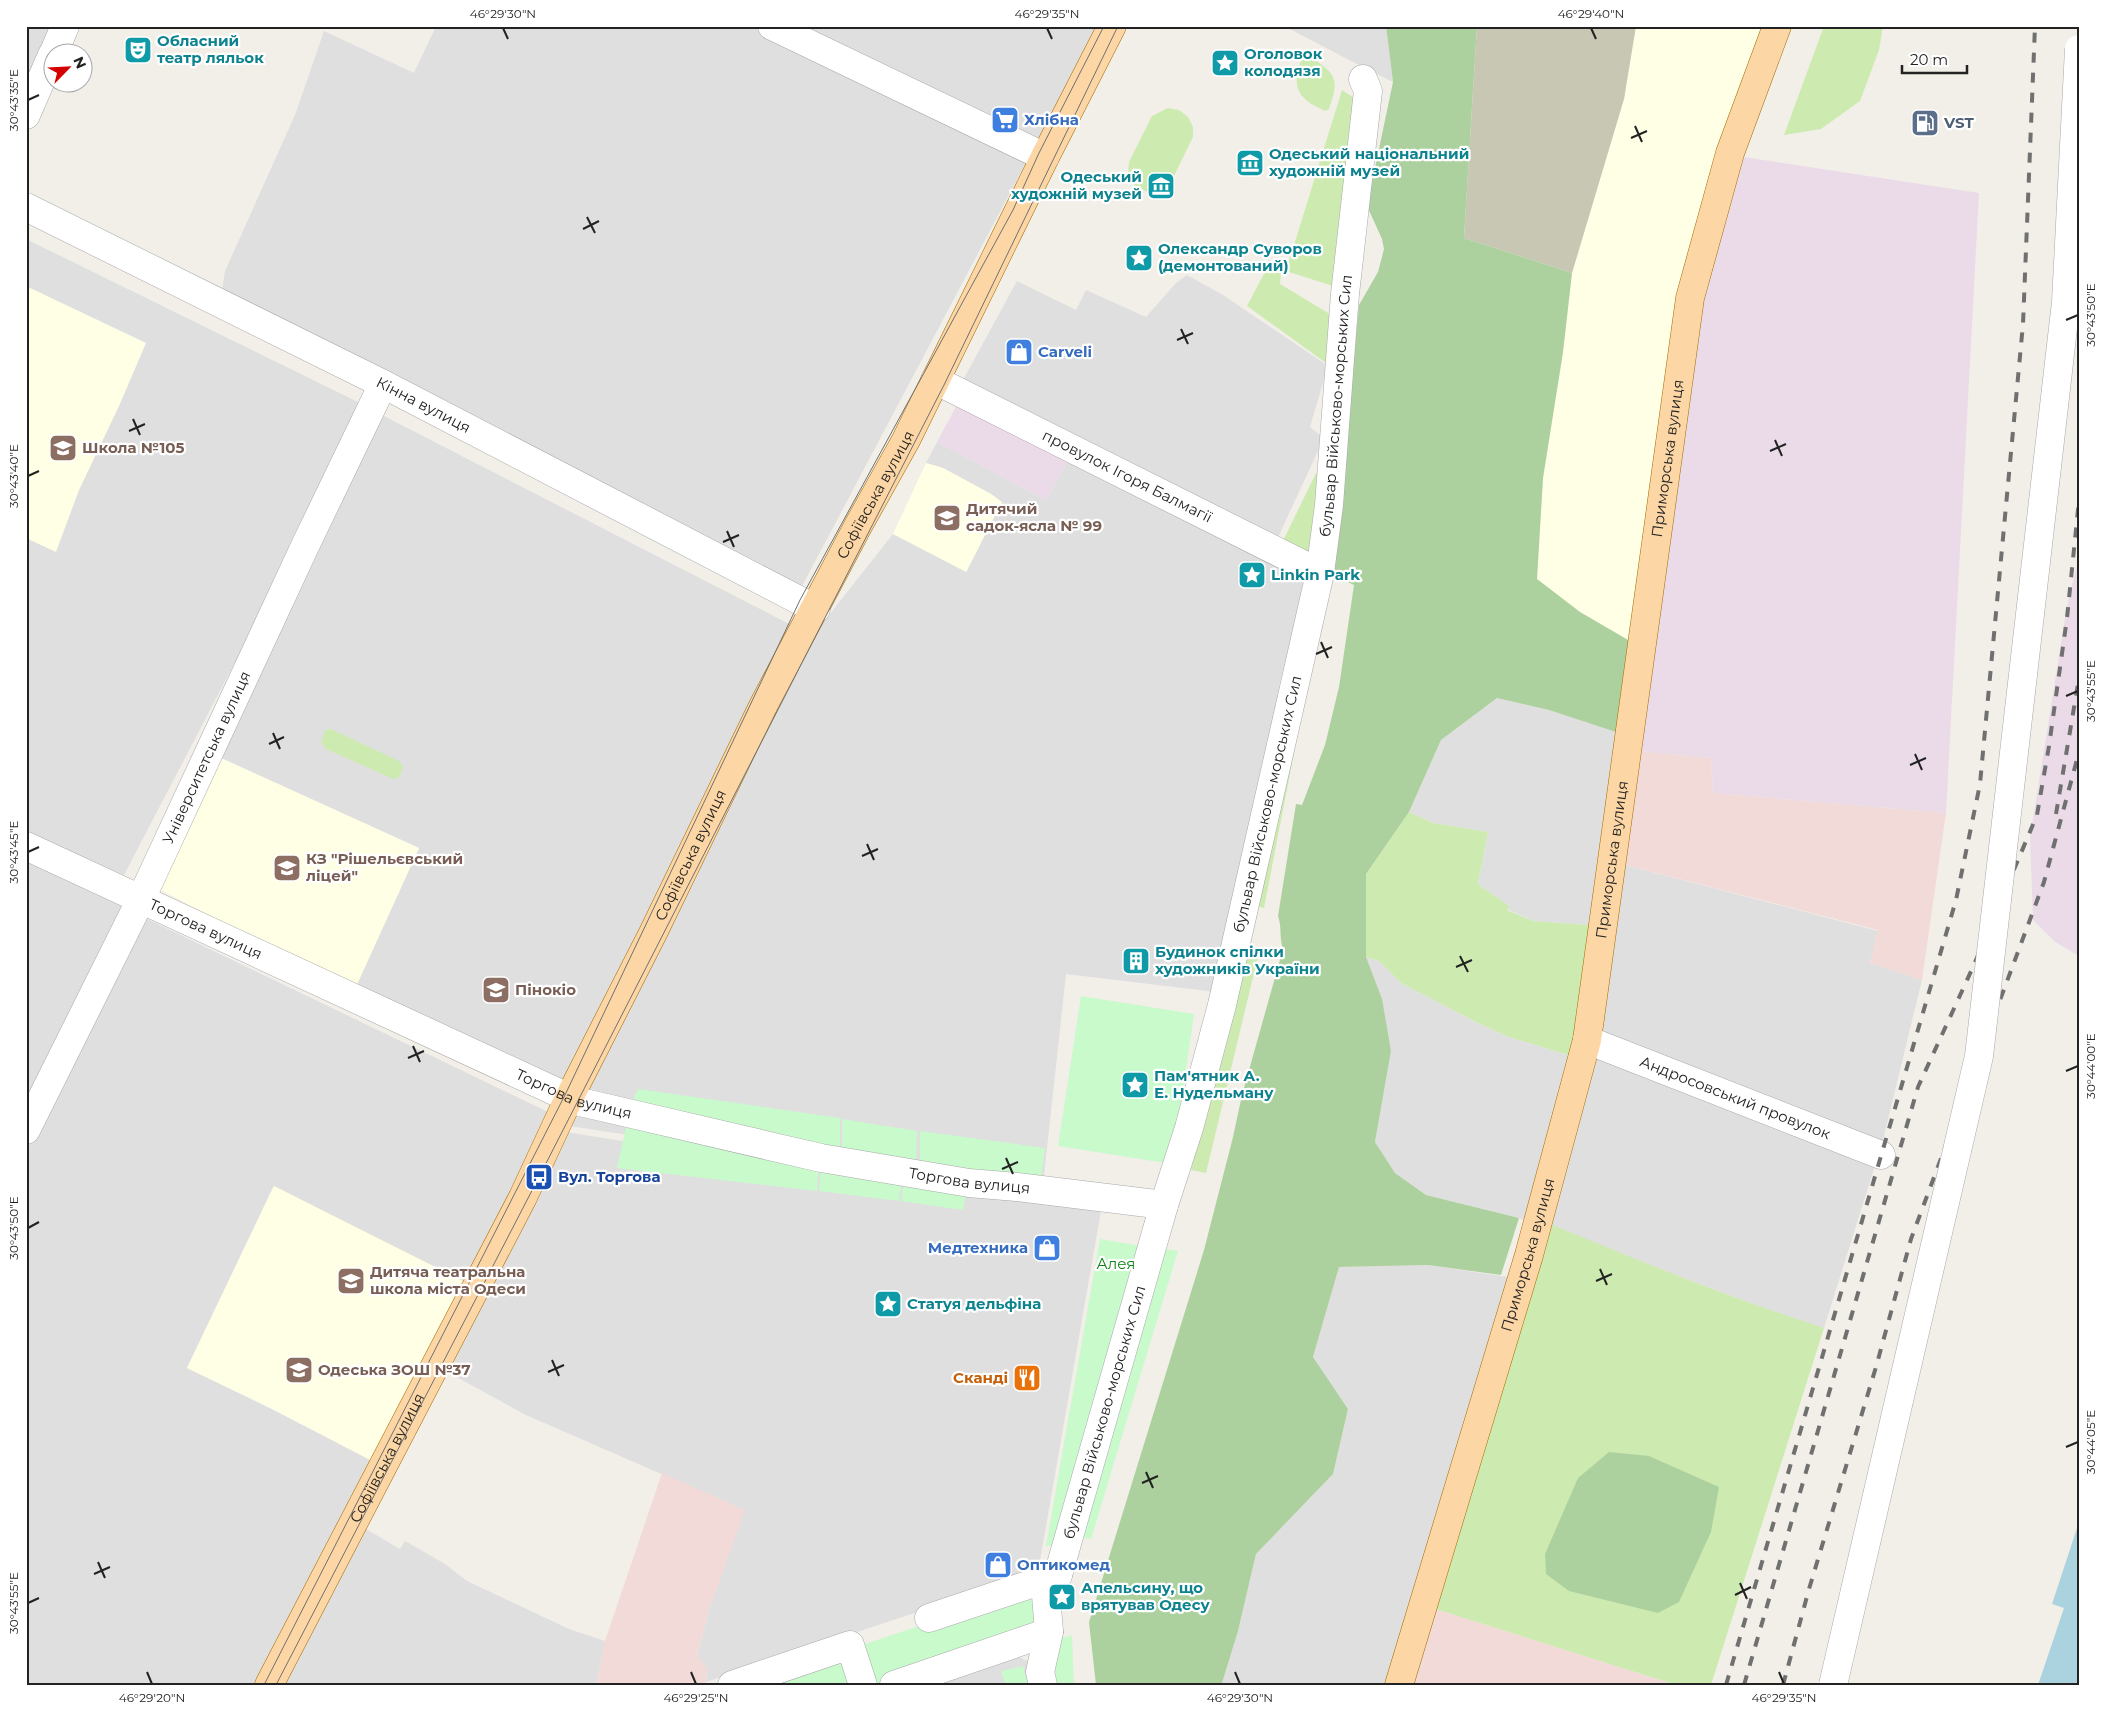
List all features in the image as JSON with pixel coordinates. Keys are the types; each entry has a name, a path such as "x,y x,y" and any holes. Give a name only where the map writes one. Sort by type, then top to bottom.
{"main road":[{"name":"Софіївська вулиця","path":"269,1685 573,1099 763,706 816,609 858,526 906,440 1045,157 1112,26"},
{"name":"Приморська вулиця","path":"1399,1685 1530,1255 1588,1040 1690,298 1730,153 1777,26"}],"street":[{"path":"58,42 65,26"},
{"path":"772,26 1045,157"},
{"path":"1833,1685 1979,1056 2066,302 2079,49"},
{"path":"26,115 42,79"},
{"name":"бульвар Військово-морських Сил","path":"1043,1685 1040,1672 1049,1632 1046,1595 1058,1575 1164,1205 1189,1128 1222,1005 1320,573 1329,505 1346,294 1368,91 1363,79"},
{"name":"Кінна вулиця","path":"26,207 383,384 816,609"},
{"name":"провулок Ігоря Балмагії","path":"935,380 1320,573"},
{"name":"Університетська вулиця","path":"26,1130 141,899 245,672 383,384"},
{"name":"Торгова вулиця","path":"26,846 573,1099 821,1158 969,1183 1164,1205"},
{"name":"Андросовський провулок","path":"1588,1040 1881,1155"},
{"path":"929,1618 1058,1575"},
{"path":"894,1685 1049,1632"},
{"path":"732,1685 850,1645 863,1685"}],"shaded area":[{"path":"26,26 67,26 60,42 42,42 42,81 26,117"},
{"path":"436,26 751,26 1029,157 791,607 218,314 225,271 295,115 324,31 414,73"},
{"path":"782,26 1108,26 1045,156"},
{"path":"1284,26 1386,26 1393,82 1353,62"},
{"path":"1477,26 1636,26 1624,99 1572,273 1464,238"},
{"path":"1636,26 1773,26 1724,149 1635,644 1580,612 1537,579 1543,478 1563,352 1572,273 1624,99"},
{"path":"1731,155 1979,193 1946,813 1713,793 1711,758 1629,750 1692,298"},
{"path":"26,239 368,407 124,875 26,831"},
{"path":"1187,275 1223,295 1328,366 1310,427 1324,438 1274,546 963,380 1017,281 1076,310 1086,290 1146,317 1176,283"},
{"name":"Школа №105","path":"26,286 146,343 119,406 79,490 56,552 26,538"},
{"path":"959,401 1068,460 1046,500 937,442"},
{"path":"378,413 799,629 564,1088 354,991 419,848 210,753"},
{"path":"937,442 1046,500 1068,460 1305,579 1279,686 1240,891 1216,992 1066,974 1042,1194 967,1187 563,1125 780,677 893,534 967,571 1001,502 991,494 943,468 926,463"},
{"name":"Дитячий садок-ясла № 99","path":"926,463 943,468 1002,502 966,572 893,534"},
{"path":"2079,557 2079,956 2055,942 2033,920 2030,838 2067,606"},
{"path":"1497,698 1549,710 1622,734 1601,926 1533,921 1507,909 1508,906 1478,884 1488,832 1433,823 1409,812 1441,740"},
{"path":"1629,750 1711,758 1713,793 1946,813 1922,980 1870,963 1878,930 1614,862"},
{"name":"КЗ \"Рішельєвський ліцей\"","path":"210,753 419,848 354,991 157,888"},
{"path":"26,862 123,907 26,1121"},
{"path":"1614,862 1878,931 1870,963 1922,980 1880,1152 1588,1039"},
{"path":"143,917 550,1113 471,1285 273,1187 187,1368 270,1408 380,1465 265,1685 26,1685 26,1152"},
{"path":"1366,957 1379,961 1401,983 1478,1023 1509,1037 1581,1059 1537,1226 1519,1218 1426,1195 1395,1173 1375,1142 1391,1051"},
{"path":"1588,1042 1878,1156 1824,1328 1776,1313 1613,1251 1541,1220"},
{"path":"560,1131 966,1196 1102,1205 1038,1572 706,1682 707,1668 697,1657 709,1610 744,1510 526,1415 440,1368"},
{"path":"274,1186 471,1285 380,1465 270,1408 187,1368"},
{"path":"1428,1265 1521,1279 1396,1685 1222,1683 1238,1631 1256,1554 1333,1474 1348,1409 1313,1357 1339,1267"},
{"path":"662,1473 745,1510 709,1610 697,1656 707,1668 706,1682 699,1685 596,1685 605,1641"},
{"path":"356,1523 400,1549 405,1541 445,1564 467,1581 569,1629 605,1641 596,1685 275,1685"},
{"path":"1426,1606 1654,1678 1677,1685 1402,1685"},
{"path":"1008,1651 1031,1663 1037,1685 907,1685"}],"green space":[{"path":"1386,26 1477,26 1464,238 1572,273 1563,352 1543,478 1537,579 1580,612 1635,644 1622,734 1549,710 1497,698 1441,740 1409,812 1366,874 1366,957 1382,999 1391,1051 1375,1142 1395,1173 1426,1195 1519,1218 1501,1275 1428,1265 1339,1267 1313,1357 1348,1409 1333,1474 1256,1554 1238,1631 1222,1683 1096,1685 1089,1622 1204,1250 1242,1095 1283,949 1278,916 1296,804 1302,805 1325,745 1339,687 1354,585 1331,574 1346,390 1354,357 1359,305 1378,272 1384,249 1382,239 1367,206 1393,82"},
{"path":"1824,26 1883,26 1879,50 1860,101 1821,129 1784,135"},
{"path":"1306,54 1329,71 1334,82 1333,98 1329,109 1325,111 1306,100 1298,88 1298,70"},
{"path":"1342,90 1357,100 1339,288 1286,271"},
{"path":"1168,108 1179,110 1188,117 1193,127 1193,137 1170,184 1159,192 1149,193 1134,185 1128,172 1129,162 1152,116"},
{"path":"1269,264 1281,271 1280,284 1333,316 1326,363 1247,306"},
{"path":"1316,473 1327,478 1315,560 1282,543"},
{"path":"1310,671 1264,908 1249,905"},
{"path":"331,729 399,761 403,767 400,776 396,779 391,778 326,749 321,742 325,730"},
{"path":"1409,812 1433,823 1488,832 1478,884 1509,906 1507,910 1533,921 1601,926 1581,1059 1509,1037 1478,1023 1401,983 1379,961 1366,957 1366,874"},
{"path":"1243,945 1260,948 1206,1173 1191,1170"},
{"path":"1081,996 1194,1014 1172,1164 1058,1146"},
{"path":"638,1089 840,1118 840,1159 628,1110"},
{"path":"628,1118 819,1163 817,1191 617,1168"},
{"path":"842,1119 917,1131 916,1173 842,1160"},
{"path":"920,1131 1045,1148 1040,1187 920,1173"},
{"path":"821,1166 902,1178 899,1201 819,1191"},
{"path":"904,1179 967,1188 963,1210 901,1201"},
{"path":"1541,1220 1681,1277 1752,1304 1824,1328 1711,1685 1677,1685 1426,1606"},
{"name":"Алея","path":"1100,1239 1142,1246 1061,1545 1046,1546"},
{"name":"Алея","path":"1156,1248 1178,1251 1091,1539 1075,1537"},
{"path":"1609,1452 1649,1456 1719,1487 1711,1532 1679,1602 1658,1613 1569,1591 1546,1574 1545,1554 1578,1478"},
{"path":"1042,1585 1037,1633 873,1685 856,1647"},
{"path":"1072,1636 1074,1685 1054,1685 1055,1638"},
{"path":"847,1652 858,1685 750,1685"},
{"path":"1023,1666 1028,1685 1006,1685 1001,1671"}],"water":[{"path":"2079,1522 2079,1685 2038,1685 2064,1608 2052,1604"}],"tram line":[{"path":"264,1685 565,1095 800,600 1013,210 1039,153 1104,26"},
{"path":"276,1685 539,1177 944,385 1118,26"}],"railway":[{"path":"1726,1685 1956,900 1980,784 2023,324 2035,26"},
{"path":"1744,1685 1918,1087 1973,967 2037,815 2067,618 2079,500"},
{"path":"2056,814 2079,678"},
{"path":"1783,1685 1809,1589 1876,1367 1911,1239 2044,882 2079,752"}],"place":[{"name":"Обласний театр ляльок","path":"138,50"},
{"name":"Оголовок колодязя","path":"1225,63"},
{"name":"Хлібна","path":"1005,120"},
{"name":"VST","path":"1925,123"},
{"name":"Одеський національний художній музей","path":"1250,163"},
{"name":"Одеський художній музей","path":"1161,186"},
{"name":"Олександр Суворов (демонтований)","path":"1139,258"},
{"name":"Carveli","path":"1019,352"},
{"name":"Школа №105","path":"63,448"},
{"name":"Дитячий садок-ясла № 99","path":"947,518"},
{"name":"Linkin Park","path":"1252,575"},
{"name":"КЗ \"Рішельєвський ліцей\"","path":"287,868"},
{"name":"Будинок спілки художників України","path":"1136,961"},
{"name":"Пінокіо","path":"496,990"},
{"name":"Пам'ятник А. Е. Нудельману","path":"1135,1085"},
{"name":"Вул. Торгова","path":"539,1177"},
{"name":"Медтехника","path":"1047,1248"},
{"name":"Дитяча театральна школа міста Одеси","path":"351,1281"},
{"name":"Статуя дельфіна","path":"888,1304"},
{"name":"Одеська ЗОШ №37","path":"299,1370"},
{"name":"Сканді","path":"1027,1378"},
{"name":"Оптикомед","path":"998,1565"},
{"name":"Апельсину, що врятував Одесу","path":"1062,1597"}]}
